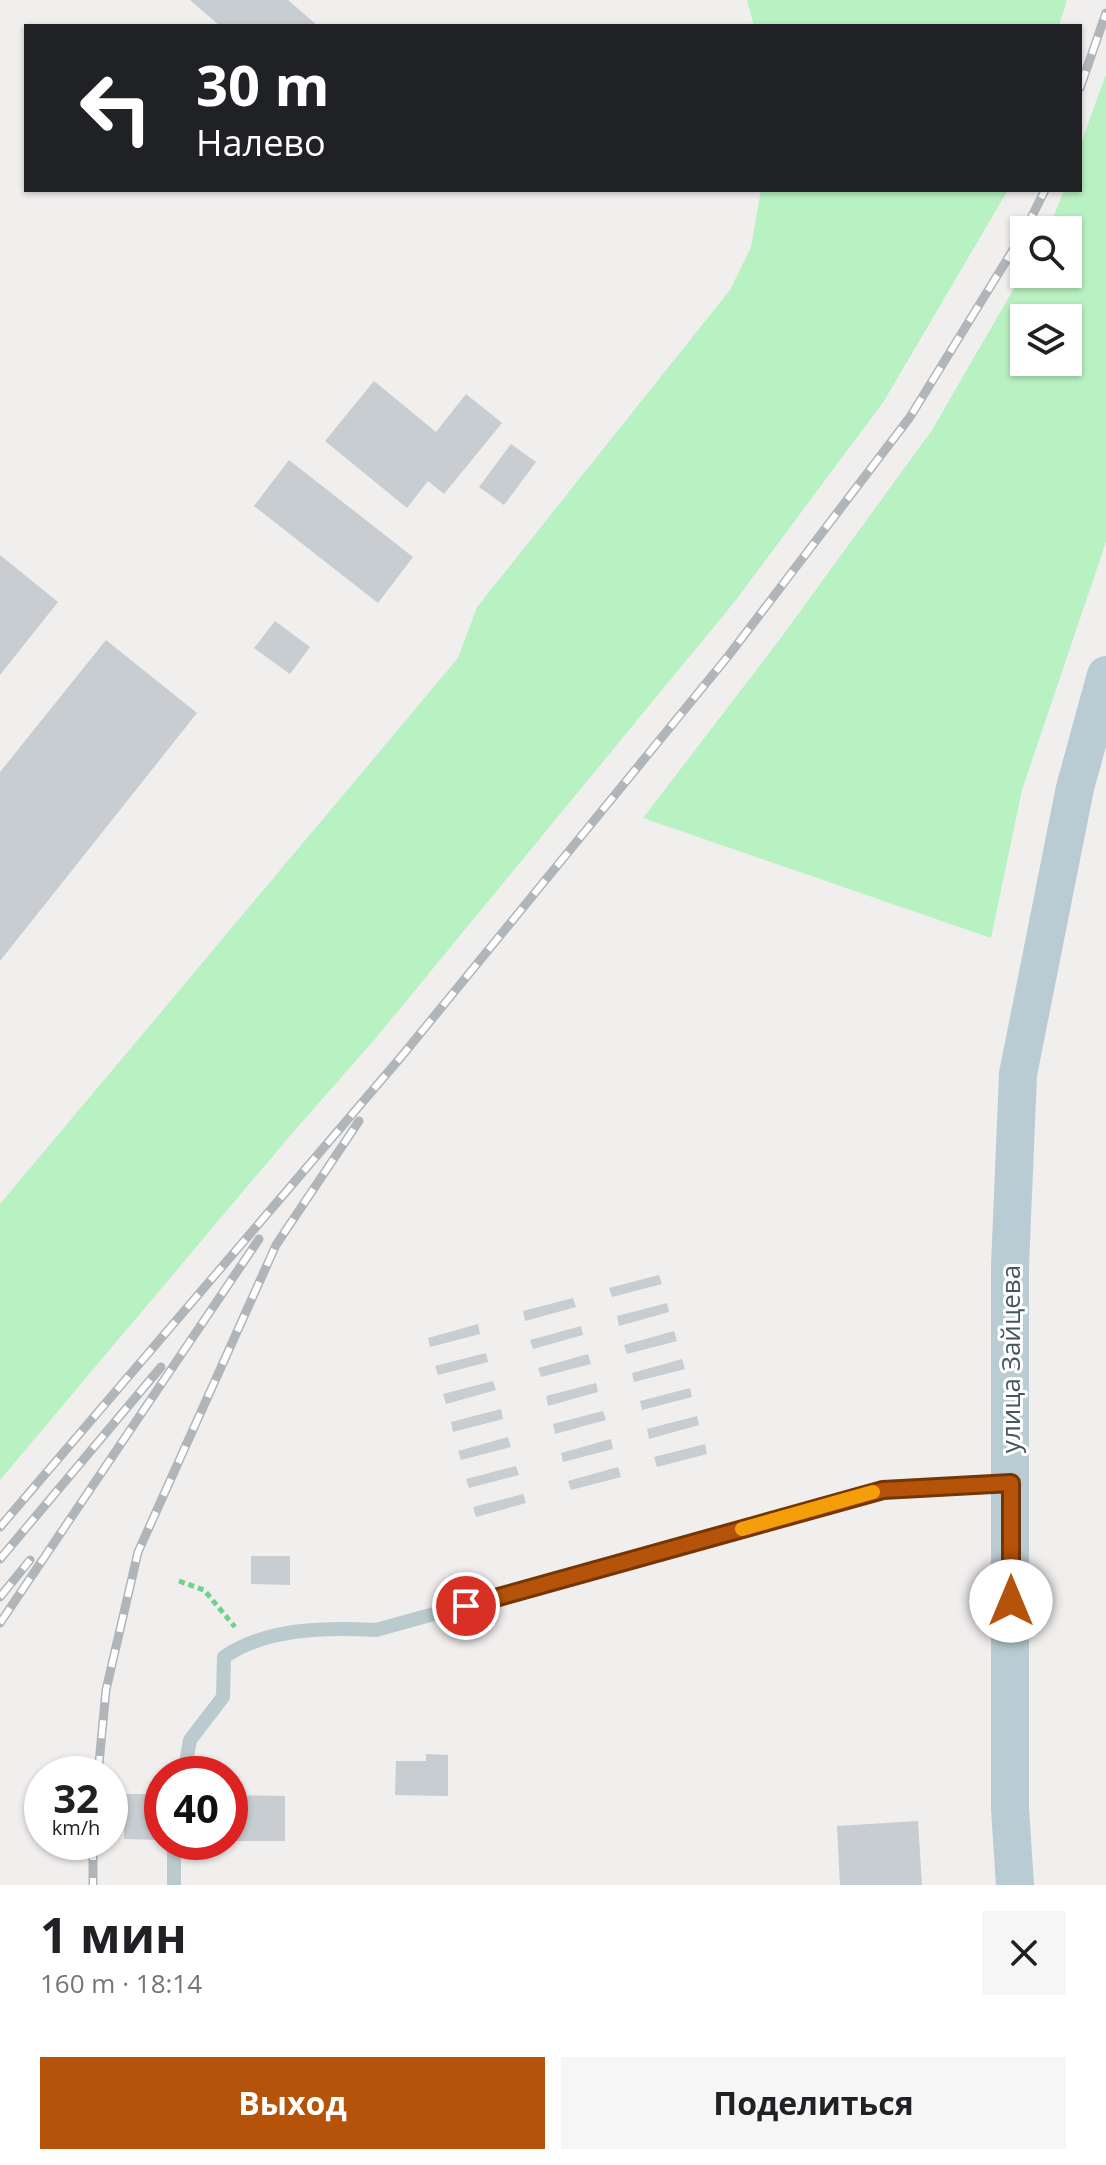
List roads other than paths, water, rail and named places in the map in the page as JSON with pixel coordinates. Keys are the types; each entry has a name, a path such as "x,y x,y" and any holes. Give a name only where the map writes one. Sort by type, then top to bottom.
{"street":[{"name":"улица Зайцева","path":"1015,1885 1010,1809 1010,1266 1018,1074 1075,788 1106,675"}],"lane":[{"path":"187,1756 190,1740 223,1697 224,1657 247,1641 335,1628 376,1630 883,1490 1011,1483"},
{"path":"174,1860 174,1885"}],"railway":[{"path":"1082,82 1106,13"},
{"path":"1032,216 1044,192"},
{"path":"0,1527 401,1057 729,655 910,417 1010,255"},
{"path":"100,1756 106,1690 138,1552 276,1245 359,1121"},
{"path":"0,1623 259,1239"},
{"path":"0,1559 161,1367"},
{"path":"0,1597 30,1560"},
{"path":"93,1860 93,1885"}]}
